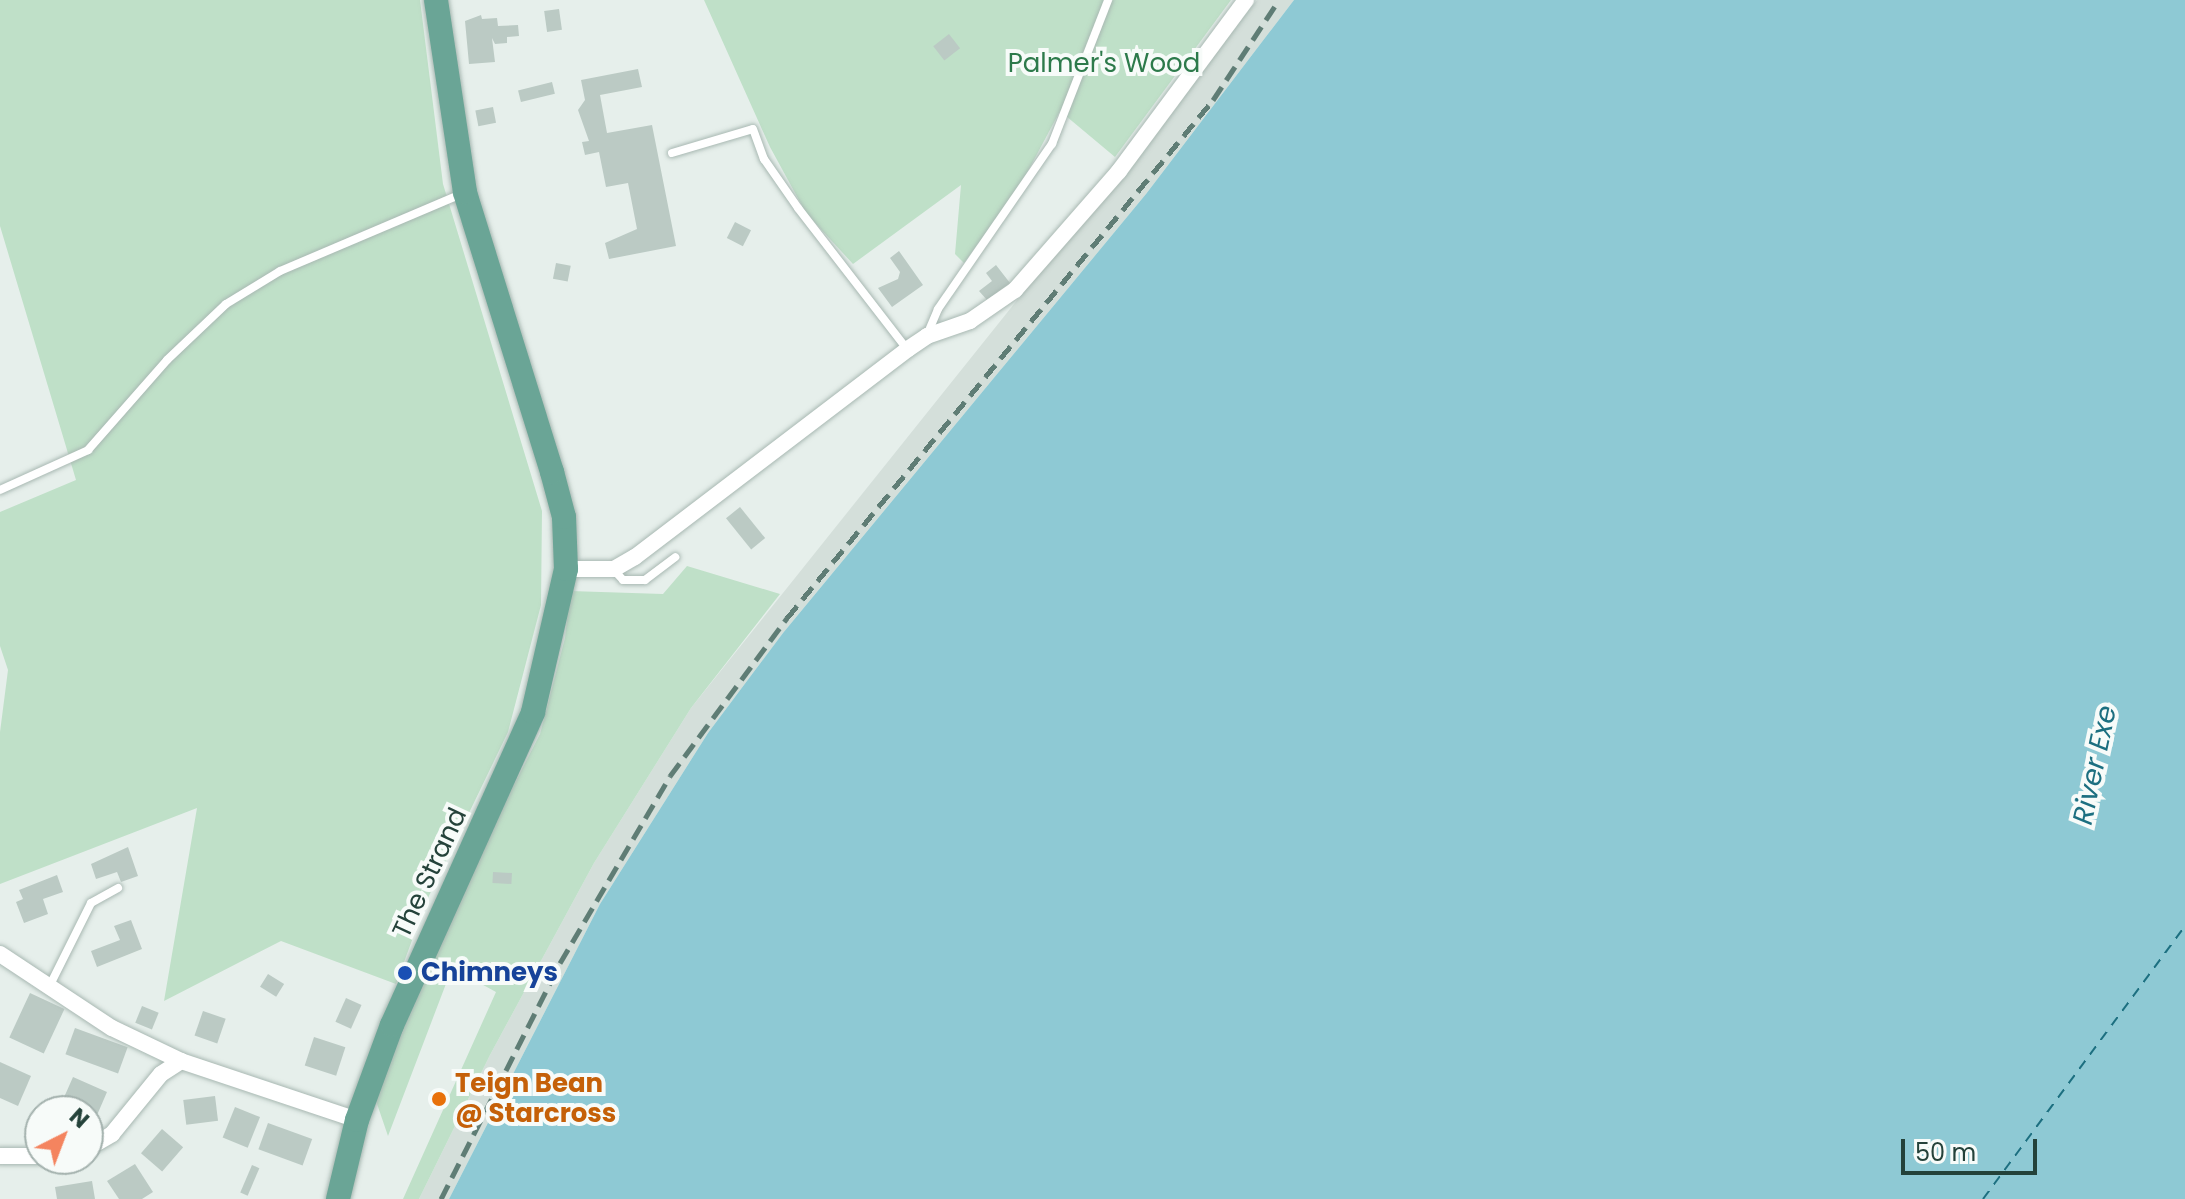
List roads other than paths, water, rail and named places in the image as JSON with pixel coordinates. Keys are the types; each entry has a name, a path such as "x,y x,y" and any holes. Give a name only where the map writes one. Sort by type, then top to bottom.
{"main road":[{"name":"The Strand","path":"338,1199 357,1120 437,919 507,777 533,712 566,569 564,517 556,487 465,192 436,0"}],"street":[{"path":"566,569 614,569 908,349 927,336 970,321 1028,278 1119,171 1246,0"},
{"path":"0,954 48,989 112,1028 181,1061 357,1120"},
{"path":"104,1139 112,1134 161,1074 181,1061"},
{"path":"0,1156 24,1156"}],"lane":[{"path":"927,336 938,309 1052,144 1108,0"},
{"path":"672,153 753,129 764,159 798,208 908,349"},
{"path":"0,490 88,450 167,360 226,304 280,271 465,192"},
{"path":"614,569 623,580 645,580 675,557"},
{"path":"48,989 91,903 118,888"}],"water":[{"name":"River Exe","path":"1294,0 2185,0 2185,1199 449,1199 600,904 708,733 783,633 1146,194"}],"railway":[{"path":"441,1199 560,963 670,776 787,618 1213,100 1279,0"}],"place":[{"name":"Chimneys","path":"405,973"},
{"name":"Teign Bean @ Starcross","path":"439,1099"}],"park label":[{"name":"Palmer's Wood","path":"1104,64"}]}
